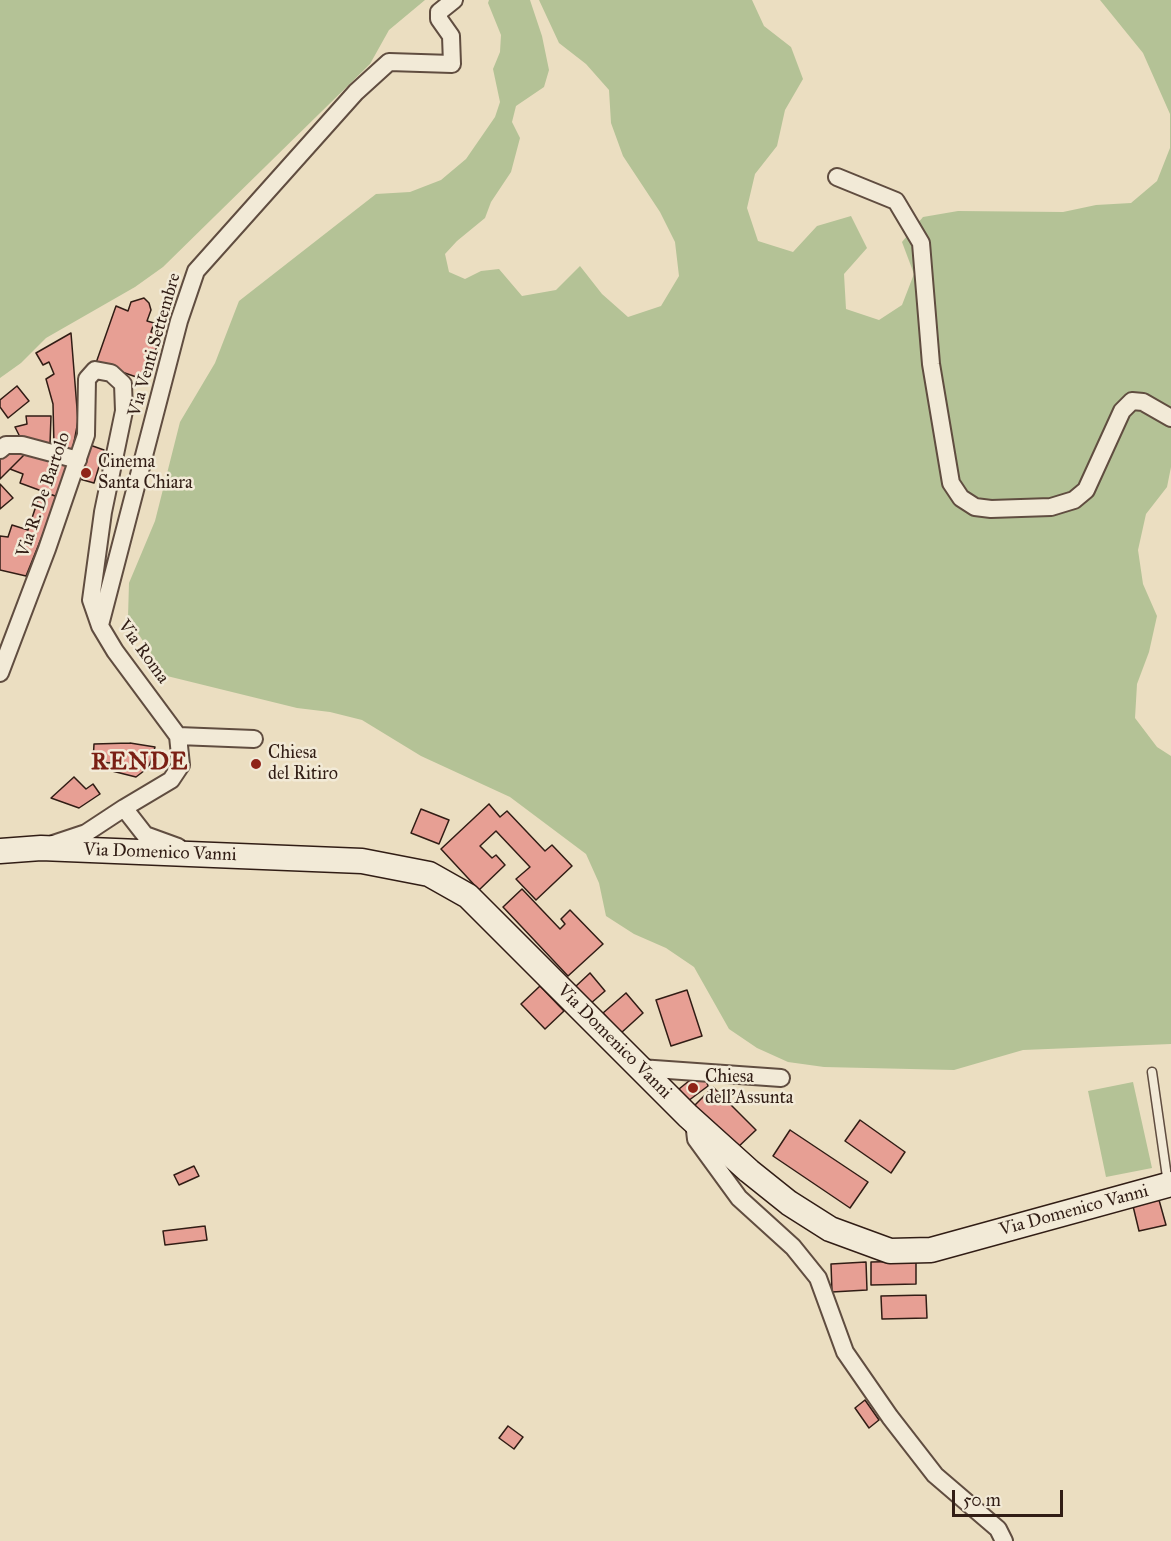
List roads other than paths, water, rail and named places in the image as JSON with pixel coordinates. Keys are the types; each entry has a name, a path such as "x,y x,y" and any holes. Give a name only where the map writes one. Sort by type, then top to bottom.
{"main road":[{"name":"Via Domenico Vanni","path":"0,851 41,848 362,861 429,874 468,896 694,1122 789,1203 830,1229 890,1251 932,1250 1170,1184"}],"street":[{"name":"Via Venti Settembre","path":"100,626 171,351 196,271 356,92 390,62 452,64 451,36 439,20 439,12 454,0"},
{"path":"837,177 896,201 921,243 931,364 951,483 960,498 975,507 991,509 1051,507 1074,500 1086,490 1122,411 1132,401 1143,402 1171,418"},
{"name":"Via Roma","path":"95,370 111,373 123,384 124,411 103,512 92,600 100,626 115,651 178,736"},
{"name":"Via R. De Bartolo","path":"1,667 86,435 87,379 95,370"},
{"path":"0,450 6,445 22,445 78,460"},
{"path":"41,848 86,832 171,780 181,765 178,736 254,739"},
{"path":"124,808 145,835 167,844 206,854"},
{"path":"640,1068 781,1078"},
{"path":"694,1122 696,1139 739,1198 793,1246 818,1278 844,1352 890,1417 935,1475 998,1529 1004,1541"}],"lane":[{"path":"1152,1072 1170,1184"}],"place":[{"name":"Cinema Santa Chiara","path":"86,473"},
{"name":"Chiesa del Ritiro","path":"256,764"},
{"name":"Chiesa dell'Assunta","path":"693,1088"}],"district":[{"name":"RENDE","path":"140,763"}]}
